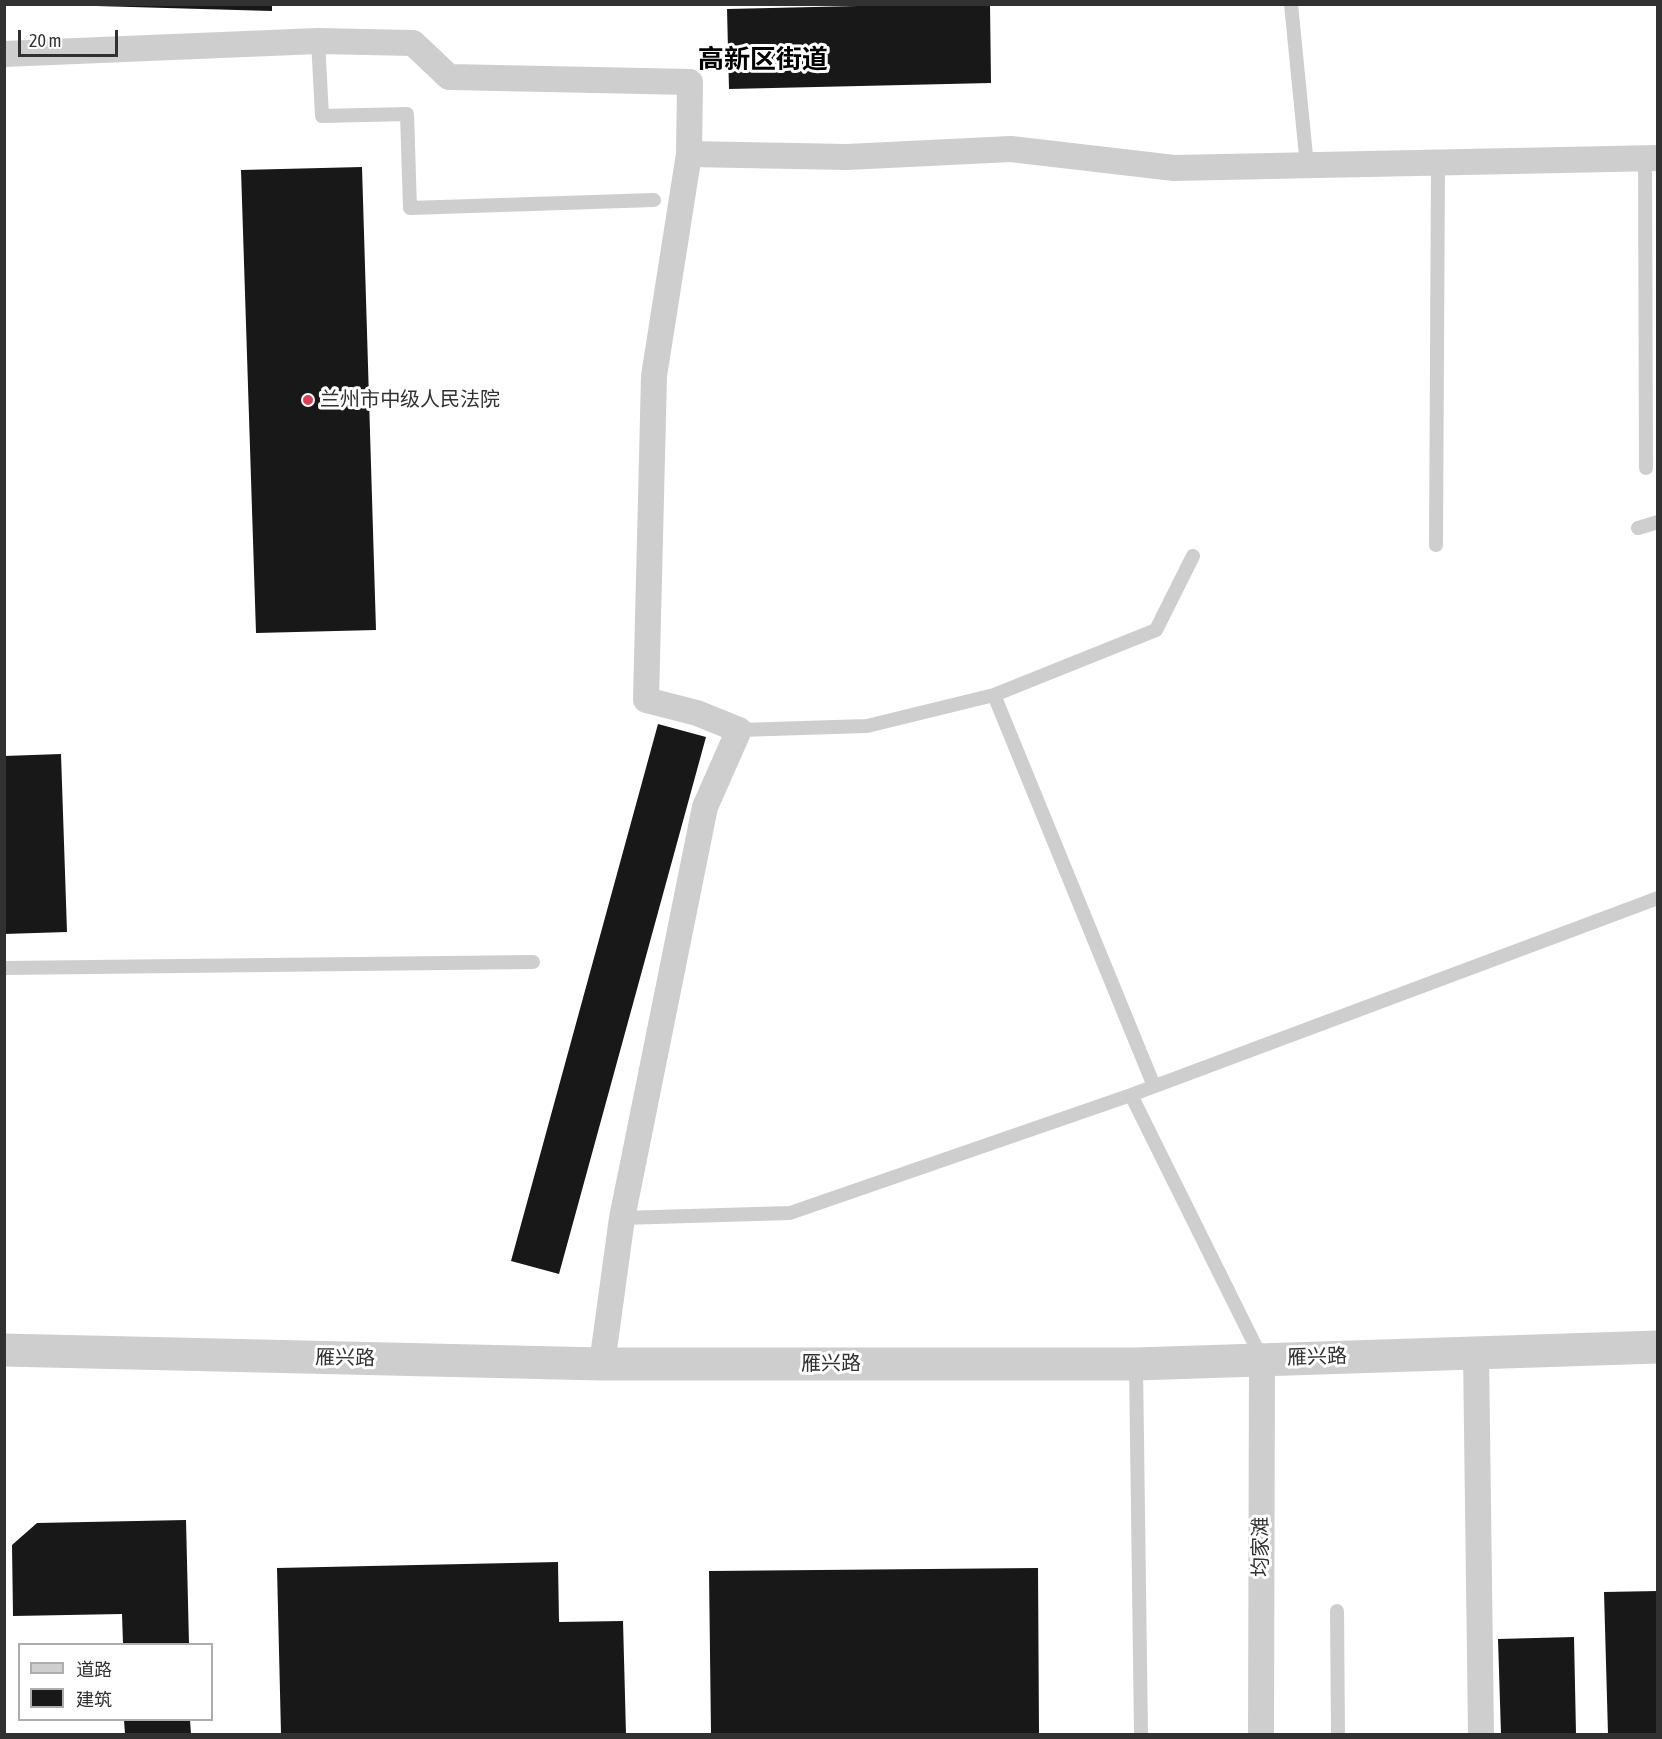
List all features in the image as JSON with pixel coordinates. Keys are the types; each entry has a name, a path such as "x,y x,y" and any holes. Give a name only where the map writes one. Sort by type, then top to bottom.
{"street":[{"path":"4,54 318,41 414,43 449,77 690,82 689,154 654,376 646,700 697,713 739,730 705,807 622,1218 602,1364"},
{"path":"689,154 847,157 1011,149 1174,168 1651,158"},
{"name":"雁兴路","path":"4,1350 602,1364 1136,1365 1658,1347"},
{"path":"1476,1352 1482,1734"},
{"name":"均家滩","path":"1261,1734 1262,1359"}],"lane":[{"path":"1291,4 1307,166"},
{"path":"318,41 322,116 407,114 410,208 654,200"},
{"path":"1646,468 1651,158"},
{"path":"1436,545 1438,163"},
{"path":"1638,528 1658,522"},
{"path":"739,730 867,726 994,695 1156,630 1192,556"},
{"path":"994,695 1154,1086"},
{"path":"622,1218 790,1214 1131,1095 1658,898"},
{"path":"4,968 533,962"},
{"path":"1131,1095 1262,1359"},
{"path":"1136,1365 1141,1734"},
{"path":"1337,1611 1338,1734"}],"building":[{"path":"96,4 272,4 272,11 96,6"},
{"path":"990,4 991,83 729,89 727,9"},
{"name":"兰州市中级人民法院","path":"362,167 376,630 256,633 241,170"},
{"path":"658,724 706,737 559,1274 511,1261"},
{"path":"61,754 67,932 4,934 4,756"},
{"path":"186,1520 189,1643 123,1643 122,1614 13,1616 12,1545 37,1523"},
{"path":"558,1562 559,1622 623,1621 626,1734 281,1734 277,1568"},
{"path":"1038,1568 1039,1734 711,1734 709,1571"},
{"path":"1658,1591 1658,1734 1608,1734 1604,1592"},
{"path":"1574,1637 1576,1734 1501,1734 1498,1639"},
{"path":"124,1721 190,1721 191,1734 125,1734"}],"place":[{"name":"兰州市中级人民法院","path":"308,400"}],"district":[{"name":"高新区街道","path":"763,60"}]}
